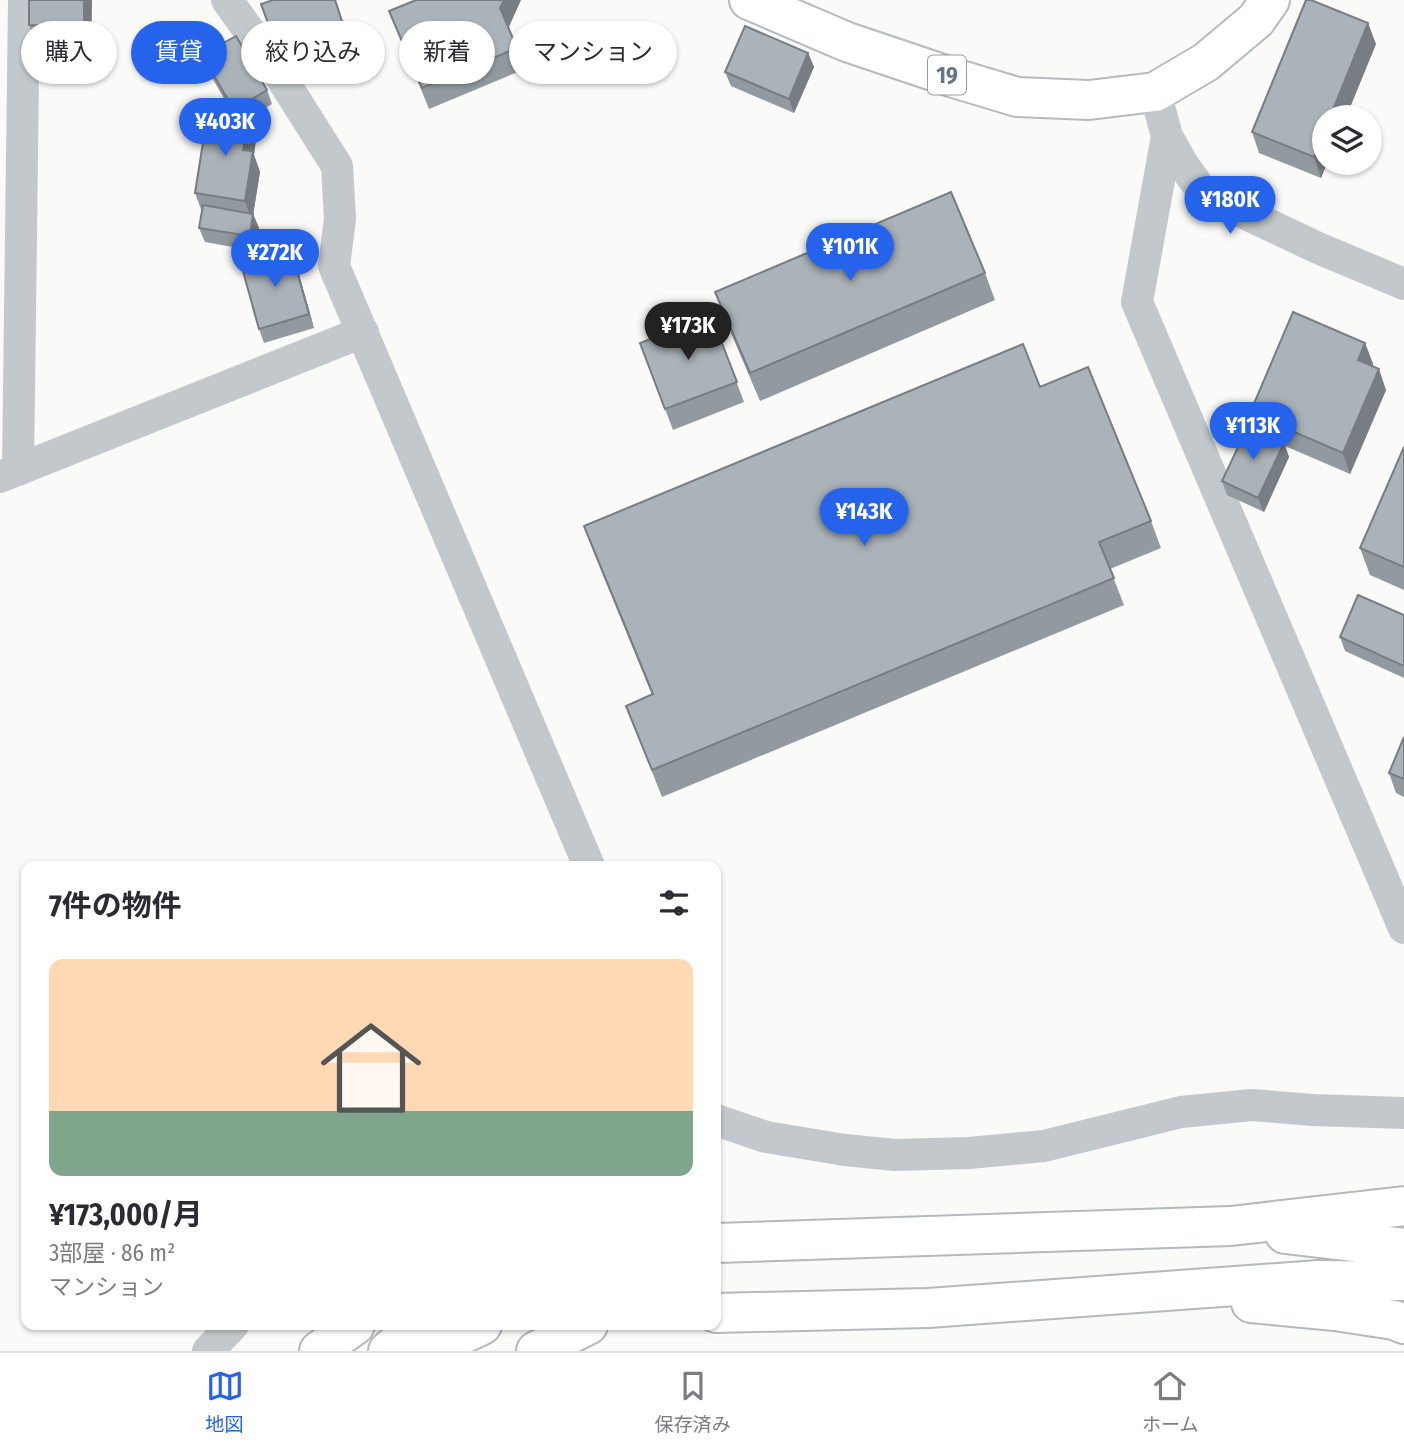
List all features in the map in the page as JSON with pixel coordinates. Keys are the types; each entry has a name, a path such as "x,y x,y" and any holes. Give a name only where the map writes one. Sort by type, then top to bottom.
{"main road":[{"name":"19","path":"749,0 848,41 954,78 1017,96 1088,100 1155,92 1206,62 1256,20 1270,0"},
{"path":"721,1243 1231,1226 1404,1206"},
{"path":"1231,1226 1404,1248"},
{"path":"721,1312 928,1308 1319,1280 1404,1281"},
{"path":"1154,1292 1335,1311 1404,1324"},
{"path":"319,1351 348,1330"},
{"path":"388,1351 413,1330"},
{"path":"431,1351 471,1330"},
{"path":"536,1351 578,1330"}],"street":[{"path":"24,0 9,473 363,332"},
{"path":"227,0 270,60 337,166 340,219 334,266 587,861"},
{"path":"1155,92 1167,136 1204,194 1318,248 1404,284"},
{"path":"1167,136 1138,302 1404,928"},
{"path":"721,1122 766,1137 895,1155 970,1153 1044,1146 1181,1112 1252,1105 1313,1110 1404,1112"},
{"path":"208,1351 228,1330"}],"building":[{"path":"29,0 84,0 84,21 29,21"},
{"path":"273,0 335,0 342,21 267,21 261,4"},
{"path":"416,0 504,0 500,8 509,29 509,51 495,57 495,21 399,21 399,34 389,11"},
{"path":"1306,0 1368,23 1335,105 1312,105 1312,156 1252,132"},
{"path":"745,26 808,53 789,99 725,72"},
{"path":"236,36 241,45 241,84 264,84 267,90 234,110 219,84 227,84 227,41"},
{"path":"208,111 249,118 243,150 253,151 245,201 195,193"},
{"path":"951,192 985,273 750,373 715,292"},
{"path":"203,205 253,214 250,236 199,228"},
{"path":"291,250 309,314 259,329 241,264"},
{"path":"1293,312 1365,343 1358,360 1379,369 1343,453 1250,413"},
{"path":"711,315 737,382 665,409 640,343"},
{"path":"1023,344 1040,387 1088,367 1151,521 1099,542 1114,578 652,770 626,706 653,694 584,526"},
{"path":"1248,426 1284,443 1258,498 1222,481"},
{"path":"1404,447 1404,567 1360,548"},
{"path":"1358,595 1404,615 1404,666 1340,637"},
{"path":"1404,737 1404,779 1389,773"}]}
